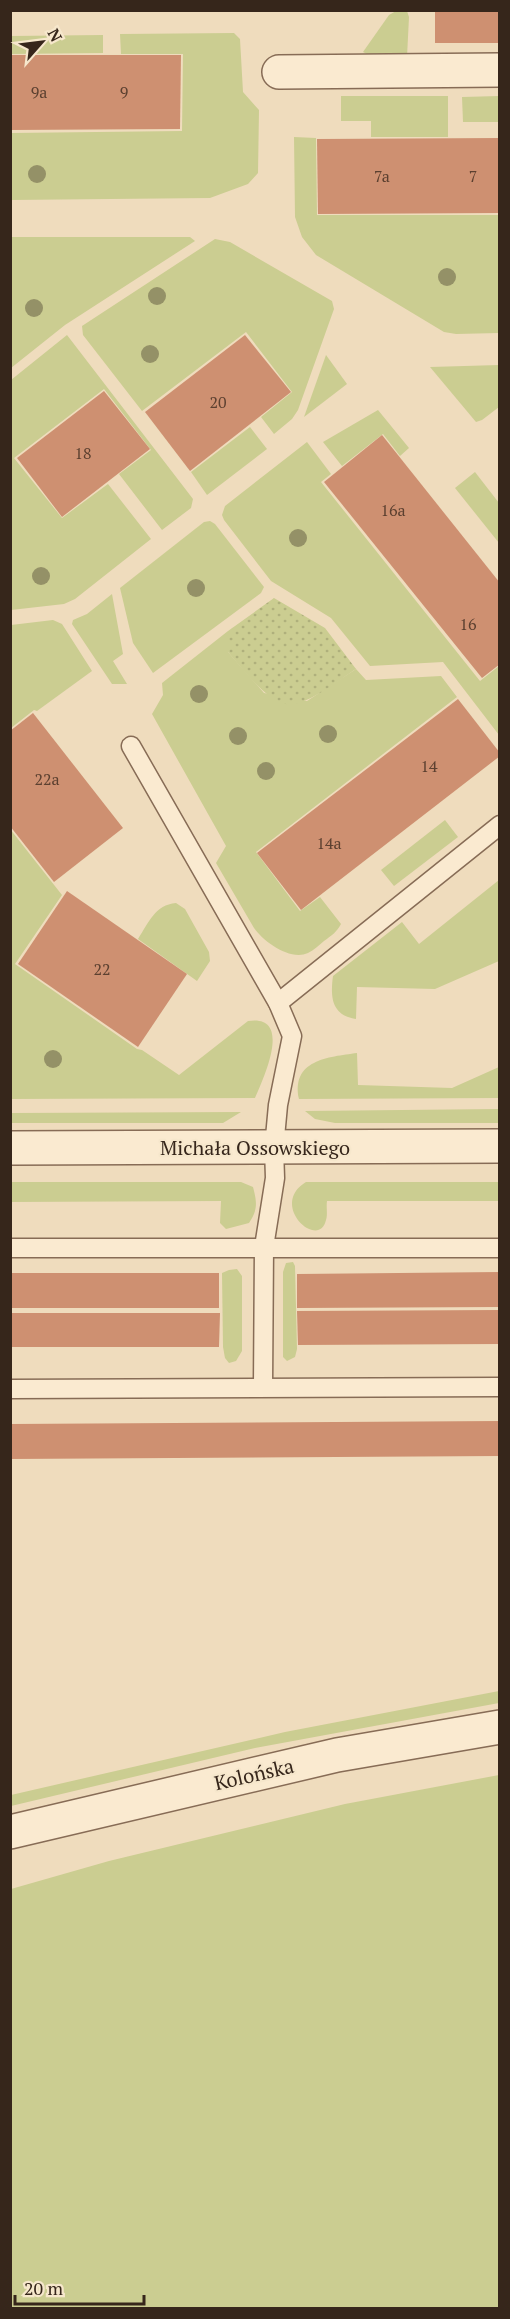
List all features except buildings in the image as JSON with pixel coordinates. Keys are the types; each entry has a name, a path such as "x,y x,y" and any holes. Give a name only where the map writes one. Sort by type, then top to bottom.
{"street":[{"path":"279,72 500,70"},
{"name":"Michała Ossowskiego","path":"10,1148 500,1146"},
{"name":"Kolońska","path":"10,1832 337,1755 500,1727"}],"lane":[{"path":"131,746 278,1003 292,1035 278,1105 274,1148 275,1178 264,1247 263,1387"},
{"path":"278,1003 500,825"},
{"path":"10,1248 500,1248"},
{"path":"10,1389 500,1387"}],"green space":[{"path":"396,11 407,11 409,17 407,57 369,55 363,52 389,15"},
{"path":"234,33 240,39 243,92 259,110 258,173 248,184 210,198 11,200 11,133 182,131 183,54 121,54 120,34"},
{"path":"103,35 103,53 11,54 11,36"},
{"path":"341,96 448,96 448,137 371,137 371,121 341,121"},
{"path":"499,96 499,122 463,122 462,97"},
{"path":"294,137 316,138 317,215 499,215 499,333 444,332 316,255 302,237 295,217"},
{"path":"11,237 190,237 195,241 65,325 11,368"},
{"path":"215,239 230,242 332,301 334,309 298,410 292,419 274,434 261,417 292,392 246,332 142,411 83,335 82,326"},
{"path":"67,335 193,499 191,508 162,530 119,474 151,450 104,389 14,458 62,518 108,484 151,539 75,599 64,604 11,610 11,380"},
{"path":"326,355 347,384 304,417"},
{"path":"499,365 499,407 476,422 430,367"},
{"path":"378,410 409,448 400,456 383,434 342,466 323,442"},
{"path":"250,427 267,449 207,495 191,472"},
{"path":"307,442 331,474 321,482 480,681 499,666 499,735 443,662 370,666 331,618 271,581 224,520 222,515 225,506"},
{"path":"475,472 499,503 499,543 455,488"},
{"path":"210,521 215,524 264,587 261,593 153,673 133,643 120,588 204,522"},
{"path":"112,594 123,654 113,661 127,684 112,684 72,624 73,620 87,614"},
{"path":"274,598 325,628 356,669 322,692 294,704 278,702 270,697 228,652 228,631"},
{"path":"53,620 62,624 92,671 11,728 11,625"},
{"path":"228,631 228,652 264,693 307,701 356,669 366,680 441,676 457,697 256,852 300,911 320,897 341,924 334,934 308,953 301,955 278,949 254,928 216,863 226,846 152,714 163,695 162,683"},
{"path":"445,820 458,837 394,886 381,870"},
{"path":"10,829 62,895 15,964 137,1049 179,1075 248,1021 262,1022 270,1027 273,1037 272,1050 255,1098 11,1099"},
{"path":"499,880 499,961 435,989 357,987 356,1019 342,1014 337,1009 332,991 333,976 402,922 419,944"},
{"path":"176,903 185,909 209,952 210,961 197,981 138,939 158,911 169,904"},
{"path":"357,1053 358,1085 452,1088 499,1067 499,1098 299,1099 298,1086 306,1068 324,1059"},
{"path":"499,1109 499,1123 335,1123 315,1119 305,1111"},
{"path":"241,1112 223,1123 10,1123 11,1113"},
{"path":"11,1182 241,1182 253,1187 256,1206 249,1223 226,1229 220,1223 221,1201 11,1202"},
{"path":"306,1182 499,1182 499,1201 327,1201 326,1220 322,1228 315,1230 307,1228 299,1221 292,1202 296,1192"},
{"path":"293,1262 295,1266 297,1349 295,1357 287,1361 283,1357 283,1272 286,1263"},
{"path":"237,1269 242,1276 242,1351 236,1361 229,1363 225,1358 223,1347 222,1273"},
{"path":"499,1691 499,1703 255,1748 11,1806 11,1795 285,1732"},
{"path":"499,1775 499,2308 11,2308 11,1889 109,1861 345,1804"}]}
